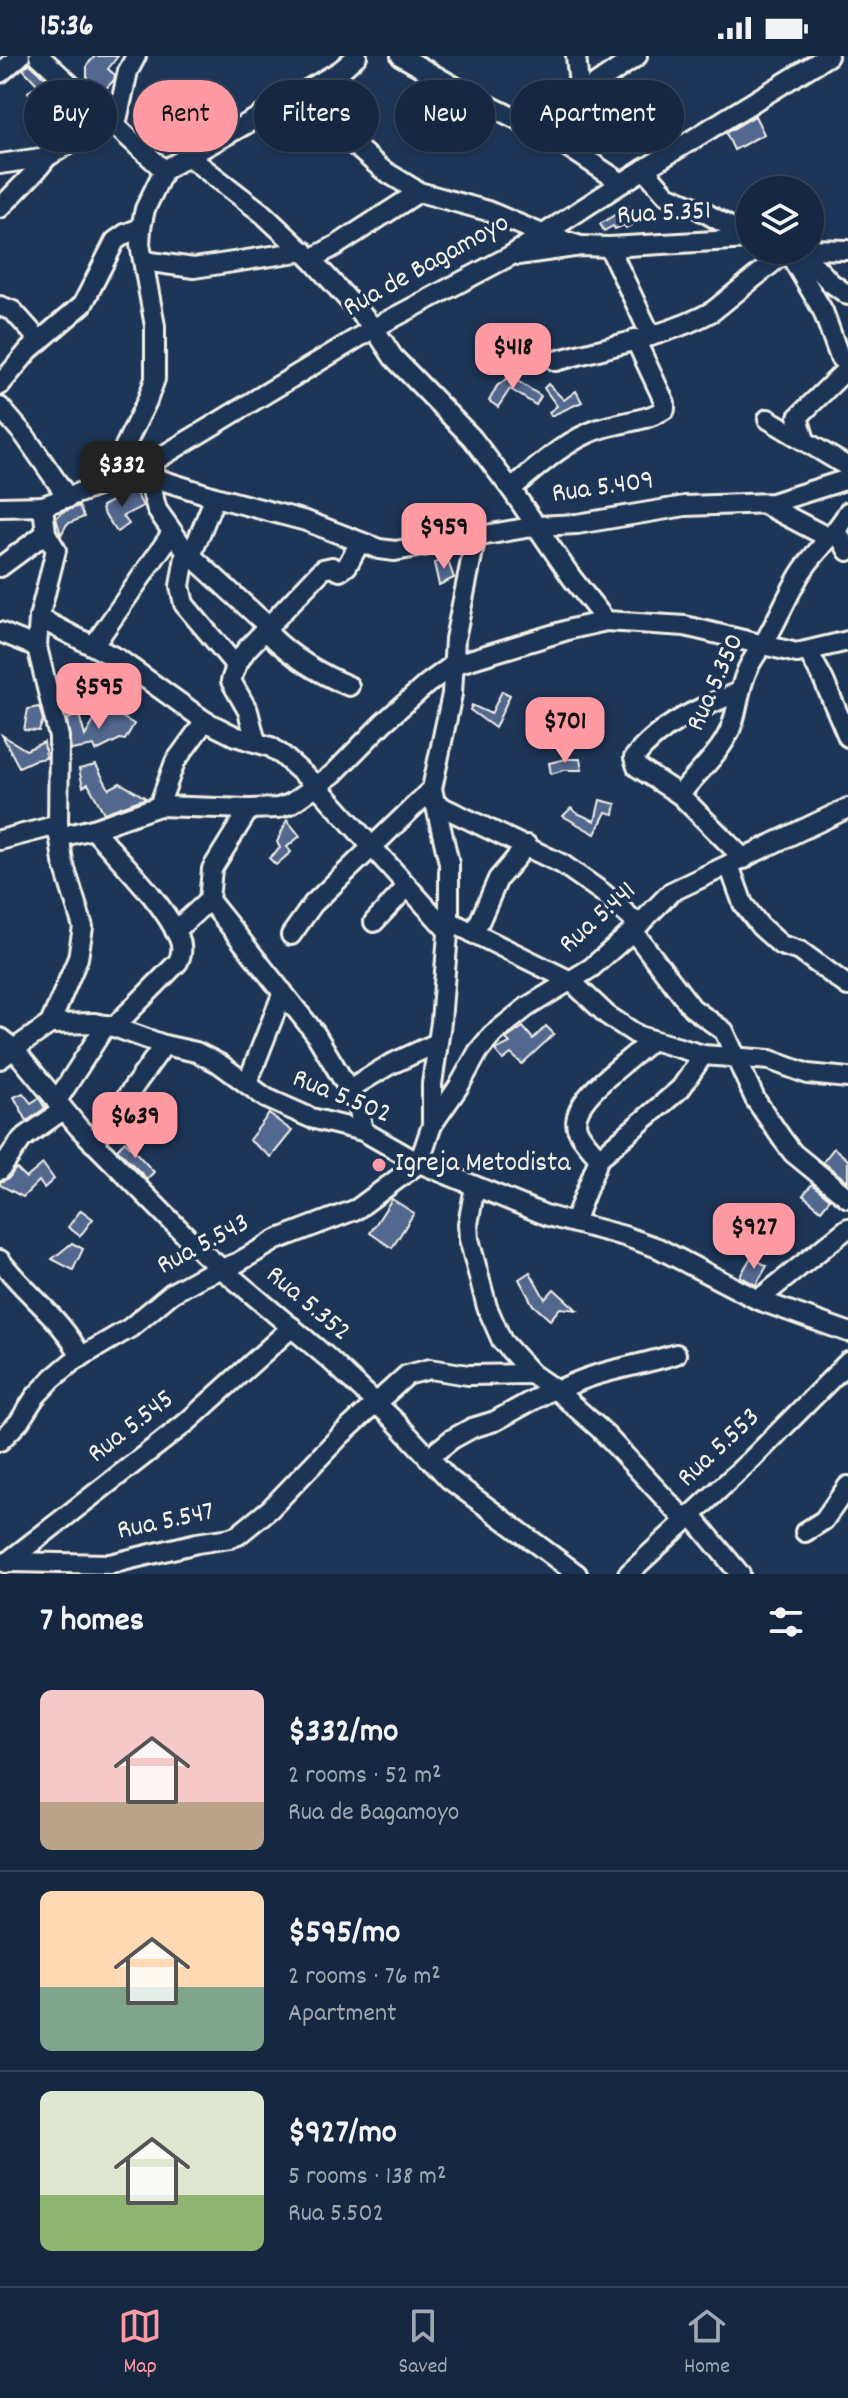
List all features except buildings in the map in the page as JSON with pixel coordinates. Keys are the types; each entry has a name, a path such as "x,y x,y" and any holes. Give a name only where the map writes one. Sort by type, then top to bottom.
{"street":[{"path":"0,73 20,56"},
{"path":"39,56 65,80"},
{"path":"117,107 136,56"},
{"path":"324,80 357,56"},
{"path":"401,56 511,116"},
{"path":"576,56 578,80"},
{"path":"602,80 637,56"},
{"name":"Rua de Bagamoyo","path":"0,507 43,506 136,476 374,328 510,256 827,56"},
{"path":"254,119 164,170 145,209 141,228 155,326 155,379 125,446 136,476 188,554 269,627 270,635 288,652 326,677 349,686"},
{"path":"117,128 164,170"},
{"path":"0,164 47,157 57,152"},
{"path":"362,152 383,170 419,192 488,211 542,234 581,246"},
{"path":"576,152 622,183"},
{"path":"188,156 262,213 308,255 374,328 393,357 472,438 606,621"},
{"path":"0,208 47,157"},
{"path":"644,169 667,195 736,230"},
{"path":"144,261 194,268 308,255 337,245 419,192"},
{"path":"0,385 23,356 88,297 115,241 141,228"},
{"name":"Rua 5.351","path":"581,246 736,239"},
{"path":"510,256 581,246"},
{"path":"511,489 574,441 597,430 665,409 643,338 609,247"},
{"path":"824,249 848,250"},
{"path":"556,361 643,338 713,311 773,264"},
{"path":"798,264 823,311 840,358 848,366 798,417 805,440"},
{"path":"808,264 848,295"},
{"path":"4,313 40,341"},
{"path":"0,407 25,436 68,498"},
{"path":"768,419 848,467"},
{"name":"Rua 5.409","path":"136,476 306,521 379,549 395,551 537,526 577,524 685,506 764,504 848,479"},
{"path":"215,497 188,554 180,586 184,604 236,666"},
{"path":"764,504 833,534 848,551"},
{"path":"5,1049 50,1024 78,958 83,927 63,862 59,831 59,737 37,647 39,618 56,550 46,533 43,506"},
{"name":"Rua 5.350","path":"680,795 716,755 728,734 750,664 799,576 848,512"},
{"path":"0,567 46,533"},
{"path":"94,645 172,533"},
{"path":"419,1163 432,1125 432,1084 449,926 449,863 433,796 452,694 459,615 476,536"},
{"path":"256,742 248,711 231,681 236,666 246,650 323,569 344,569 360,542"},
{"path":"39,618 120,660 205,721 235,736 271,747 318,787 406,888 449,926 474,934 571,981 628,1030 703,1055 777,1061 808,1074 848,1078"},
{"path":"0,840 93,829 159,806 249,809 278,808 290,804 318,787 358,751 383,723 453,665 606,621 685,626 797,653 848,641"},
{"path":"0,632 37,647"},
{"path":"808,651 848,737"},
{"path":"739,692 714,702 659,733 634,758 637,767 680,795 737,862 743,904 760,926 781,945 800,951 848,986"},
{"path":"159,806 175,762 205,721"},
{"path":"433,796 562,864 602,892 636,928 692,1008 724,1031 739,1058 755,1099 793,1153 848,1198"},
{"path":"291,935 313,904 371,848 433,796"},
{"name":"Rua 5.441","path":"432,1125 492,1035 527,1007 591,968 671,892 848,808"},
{"path":"175,931 209,900 212,869 249,809"},
{"path":"0,1170 22,1139 60,1106 110,1026 178,962 182,954 175,931 158,905 93,829"},
{"path":"474,934 498,879 527,845"},
{"path":"374,922 406,888"},
{"path":"209,900 307,1021 358,1105 363,1131"},
{"path":"247,1084 283,992"},
{"name":"Rua 5.502","path":"50,1024 110,1026 164,1045 205,1055 266,1098 311,1118 363,1131 419,1163 548,1216 658,1248 758,1300 848,1332"},
{"path":"599,1158 578,1131 576,1118 589,1095 651,1040"},
{"path":"349,1089 389,1065 437,1043"},
{"path":"93,1143 164,1045"},
{"name":"Rua 5.352","path":"5,1049 27,1063 93,1143 222,1270 292,1327 370,1398 449,1479 577,1574"},
{"path":"574,1222 599,1158 681,1088 703,1055"},
{"name":"Rua 5.543","path":"0,1441 19,1422 44,1387 81,1357 130,1328 172,1293 237,1263 276,1240 357,1209 419,1163"},
{"path":"475,1187 468,1224 487,1307 502,1341 532,1374 600,1429 740,1574"},
{"path":"758,1300 848,1228"},
{"path":"0,1260 66,1331 81,1357"},
{"name":"Rua 5.545","path":"5,1564 187,1422 292,1327"},
{"path":"428,1458 472,1428 495,1421 555,1390 601,1371 676,1354"},
{"name":"Rua 5.553","path":"628,1574 751,1460 848,1362"},
{"name":"Rua 5.547","path":"5,1564 110,1564 238,1535 270,1509 370,1398 407,1375 430,1369 468,1375 532,1374"},
{"path":"805,1532 824,1520 848,1486"}],"place":[{"name":"Igreja Metodista","path":"379,1165"}]}
